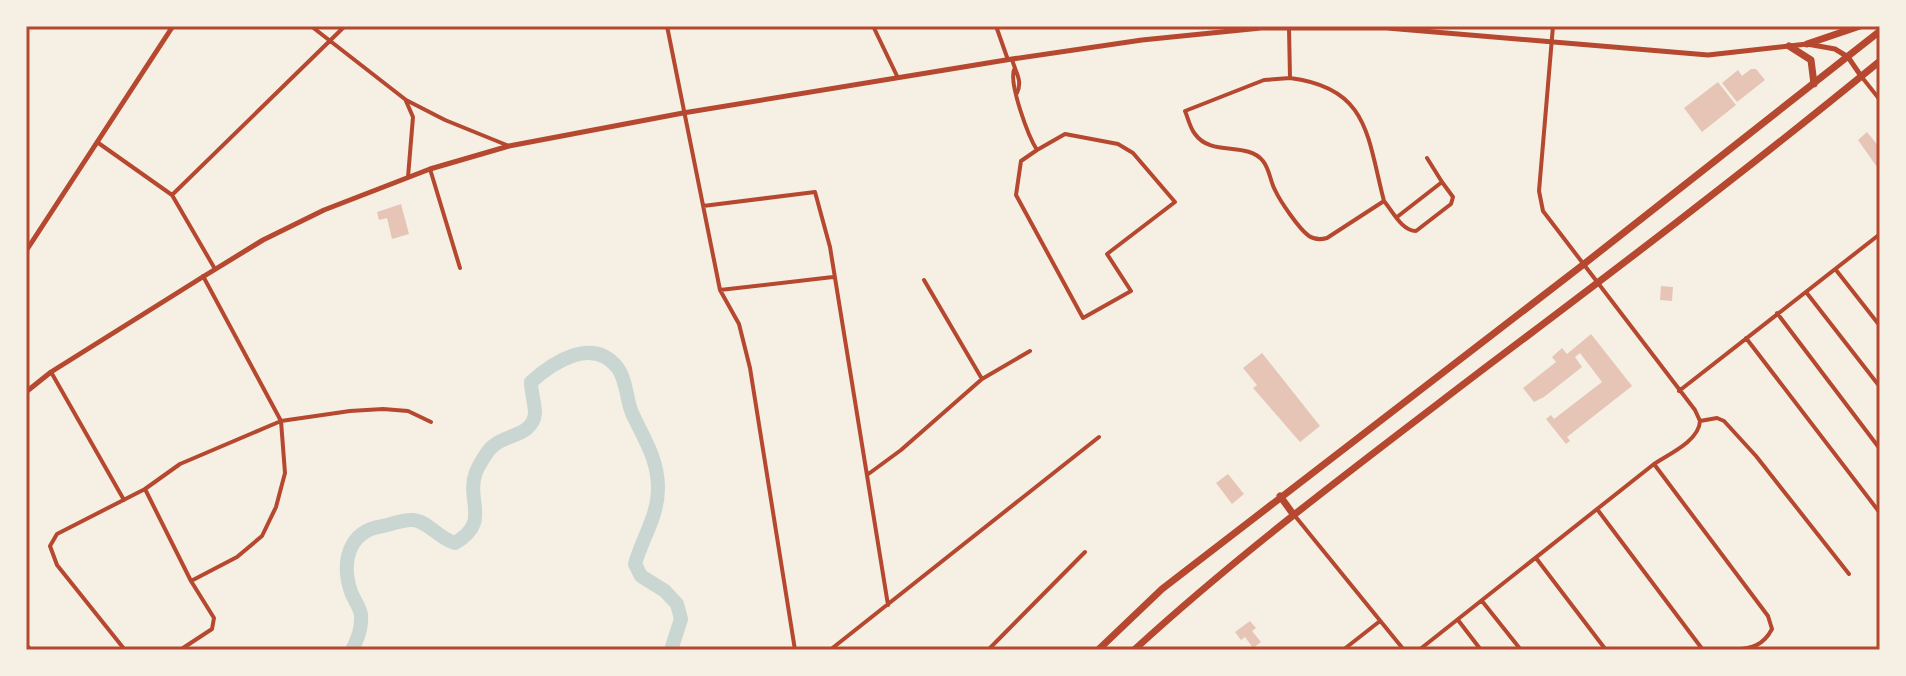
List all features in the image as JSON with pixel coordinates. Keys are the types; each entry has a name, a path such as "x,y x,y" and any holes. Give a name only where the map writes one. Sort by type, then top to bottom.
{"highway":[{"path":"1807,44 1860,26"},
{"path":"1098,650 1162,589 1880,31"},
{"path":"1789,46 1811,60 1814,84"},
{"path":"1134,650 1293,514 1598,283 1880,61"},
{"path":"1280,496 1293,514"}],"street":[{"path":"26,251 173,26"},
{"path":"311,26 406,100 509,146"},
{"path":"172,195 345,26"},
{"path":"667,26 720,290 739,324 750,368 795,650"},
{"path":"873,26 898,78"},
{"path":"996,26 1014,70 1011,78 1022,119 1037,150"},
{"path":"1419,650 1700,428 1695,410 1543,211 1539,191 1553,26"},
{"path":"26,392 51,372 263,240 324,210 430,169 509,146 683,113 1010,60 1142,40 1261,28 1387,28 1708,55 1807,44 1824,45 1848,57 1880,100"},
{"path":"1289,28 1290,78"},
{"path":"1384,201 1327,238 1312,238 1274,189 1269,170 1262,160 1254,153 1208,145 1194,133 1185,111 1264,80 1290,78 1324,84 1362,117 1384,201 1407,229 1416,231 1451,204 1453,197 1427,158"},
{"path":"406,100 413,117 408,177"},
{"path":"1065,134 1118,144 1133,153 1175,202 1107,254 1131,291 1083,318 1016,195 1021,161 1037,150 1065,134"},
{"path":"96,141 172,195 215,269"},
{"path":"430,169 460,268"},
{"path":"1397,217 1442,182"},
{"path":"703,206 815,192 825,223 888,605"},
{"path":"1679,391 1879,236"},
{"path":"1836,270 1880,326"},
{"path":"191,581 237,557 262,536 276,507 285,473 281,421 203,276"},
{"path":"720,290 833,277"},
{"path":"924,280 982,379"},
{"path":"1806,292 1880,387"},
{"path":"1777,313 1880,449"},
{"path":"1746,338 1880,513"},
{"path":"867,475 901,450 982,379 1030,351"},
{"path":"51,372 124,500"},
{"path":"125,650 57,565 50,546 57,534 145,489 180,464 281,421 383,409 408,411 431,422"},
{"path":"1700,421 1717,418 1732,429 1849,574"},
{"path":"830,650 1099,437"},
{"path":"1654,464 1768,616 1772,629 1767,638 1755,648 1734,650"},
{"path":"145,489 191,581 214,618 212,629 180,650"},
{"path":"1597,509 1703,650"},
{"path":"1293,514 1404,650"},
{"path":"988,650 1085,552"},
{"path":"1536,558 1606,650"},
{"path":"1482,601 1521,650"},
{"path":"1458,620 1481,650"},
{"path":"1343,650 1380,621"},
{"path":"26,645 31,650"}],"building":[{"path":"1756,69 1765,80 1737,102 1722,83 1738,70 1742,76"},
{"path":"1718,82 1736,105 1702,132 1684,108"},
{"path":"1867,132 1880,148 1880,165 1877,167 1858,140"},
{"path":"401,204 409,234 392,239 387,218 379,220 377,212"},
{"path":"1661,286 1673,287 1672,301 1660,300"},
{"path":"1591,334 1632,386 1567,437 1570,441 1566,444 1546,419 1551,415 1554,419 1602,382 1580,353 1575,357 1582,367 1544,397 1534,402 1523,388 1556,362 1552,357 1562,348 1567,354"},
{"path":"1262,353 1320,426 1300,442 1253,388 1257,385 1243,368"},
{"path":"1228,474 1244,494 1232,504 1216,483"},
{"path":"1250,621 1256,628 1252,631 1261,642 1253,648 1245,637 1241,640 1235,632"}],"waterway":[{"path":"352,650 361,620 347,570 350,550 355,541 371,529 409,520 424,523 455,543 466,535 475,519 473,482 481,462 498,442 524,430 533,421 535,409 531,382 550,367 584,353 607,358 617,367 632,413 653,458 657,499 635,564 641,576 665,591 677,604 681,619 671,650"}]}
